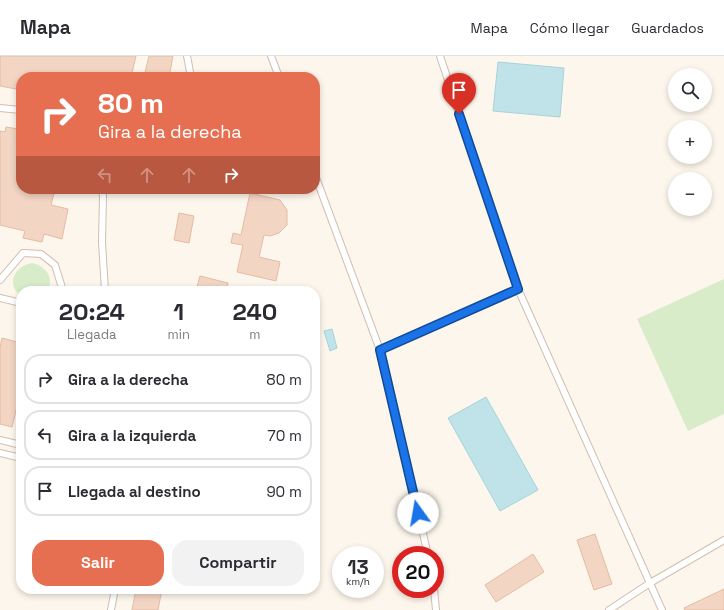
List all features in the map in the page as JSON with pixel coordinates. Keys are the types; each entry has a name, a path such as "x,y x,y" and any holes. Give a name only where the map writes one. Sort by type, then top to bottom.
{"lane":[{"path":"187,56 190,72"},
{"path":"271,56 277,72"},
{"path":"440,56 518,289 662,610"},
{"path":"0,108 16,110"},
{"path":"320,188 380,350 426,546"},
{"path":"102,194 102,242 105,286"},
{"path":"0,280 23,253 40,254 55,266 61,286"},
{"path":"380,350 518,289"},
{"path":"0,298 16,302"},
{"path":"0,440 16,444"},
{"path":"0,453 16,457"},
{"path":"609,610 650,583 724,540"},
{"path":"111,610 114,594"},
{"path":"435,598 436,610"}],"green space":[{"path":"32,263 37,264 45,269 48,273 50,286 16,286 16,291 13,281 14,276 26,265"},
{"path":"724,279 724,414 688,431 637,319"}],"water":[{"path":"498,62 564,68 560,117 493,111"},
{"path":"332,329 337,348 330,351 324,331"},
{"path":"486,397 538,490 500,511 448,418"}],"building":[{"path":"0,56 136,56 132,72 16,72 16,89 0,86"},
{"path":"149,56 173,56 170,72 145,72"},
{"path":"6,127 16,129 16,194 54,194 51,205 68,209 62,239 44,234 42,242 23,238 25,231 0,225 0,131 5,132"},
{"path":"250,194 280,200 287,210 287,225 279,233 270,236 264,235 259,257 280,262 276,281 237,272 243,245 231,243 233,233 241,235"},
{"path":"179,213 194,216 189,243 174,240"},
{"path":"200,276 228,283 228,286 197,286"},
{"path":"2,338 16,342 16,411 12,427 0,424 0,347"},
{"path":"595,534 612,584 594,590 577,540"},
{"path":"533,554 544,572 496,602 485,585"},
{"path":"724,589 724,610 685,610 684,608"},
{"path":"135,594 161,594 158,610 132,610"}],"route":[{"path":"418,513 380,350 518,289 459,114"}]}
